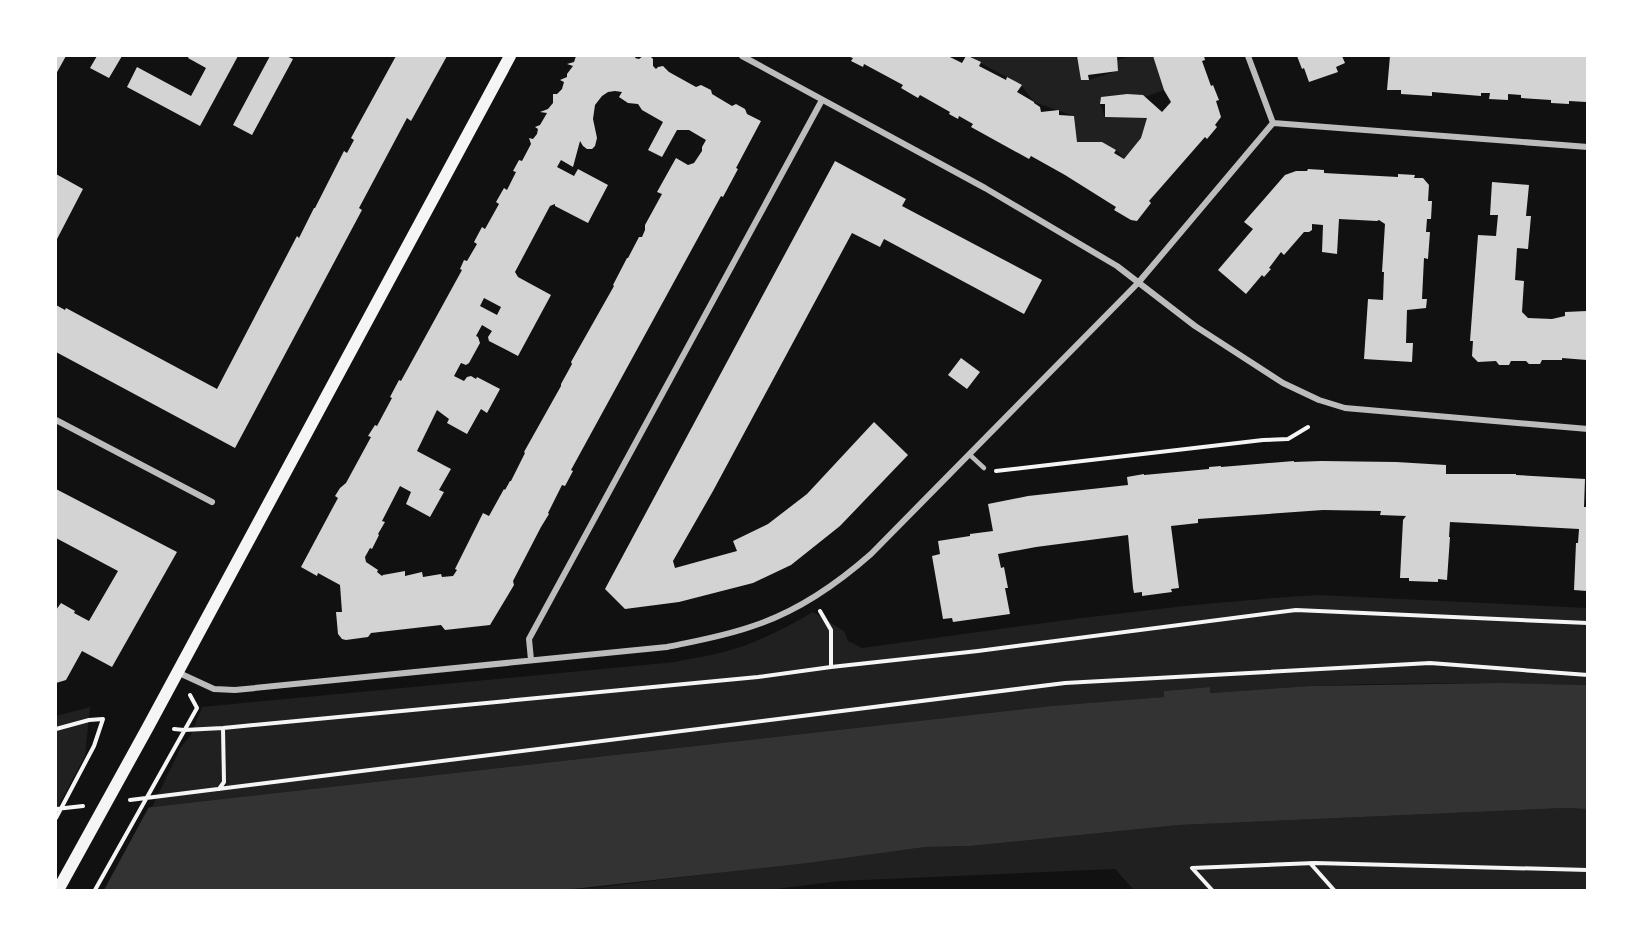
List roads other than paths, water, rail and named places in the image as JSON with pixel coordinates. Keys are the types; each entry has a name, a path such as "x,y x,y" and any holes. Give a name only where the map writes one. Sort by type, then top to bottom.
{"main road":[{"path":"57,891 510,56"}],"street":[{"path":"741,56 985,188 1117,266 1195,326 1282,382 1319,400 1345,408 1587,429"},
{"path":"1248,56 1273,123"},
{"path":"531,660 529,639 822,100"},
{"path":"177,672 214,689 235,690 668,647 755,626 783,614 825,590 871,554 970,455 1138,284 1273,123"},
{"path":"1273,123 1587,147"},
{"path":"56,420 212,502"}],"lane":[{"path":"970,455 984,468"}]}
